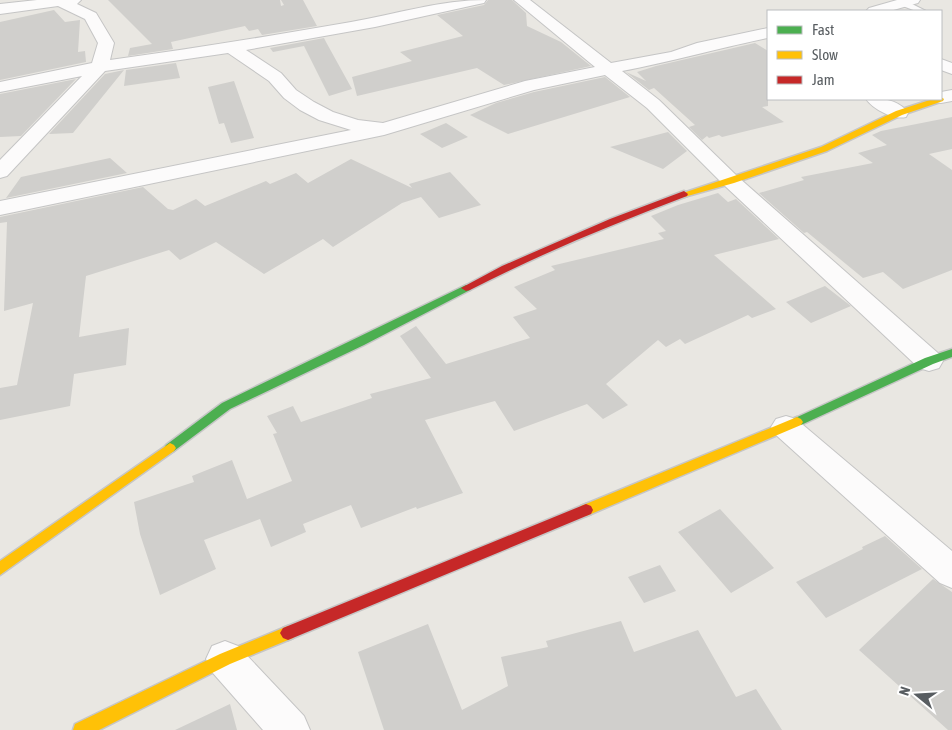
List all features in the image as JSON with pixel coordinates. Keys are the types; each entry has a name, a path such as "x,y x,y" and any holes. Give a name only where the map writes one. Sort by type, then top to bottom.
{"street":[{"path":"0,87 100,67 231,48 375,22 479,0"},
{"path":"521,0 653,104 731,181 929,361"},
{"path":"0,9 65,1 91,16 106,43 100,67 0,172"},
{"path":"878,10 908,2"},
{"path":"0,208 384,128 531,85 674,56 697,48 767,33"},
{"path":"231,48 275,77 290,94 326,116 356,125 384,128"},
{"path":"877,100 899,113"},
{"path":"0,569 144,468 226,406 360,342 505,268 669,198 731,181 824,149 899,113 937,100"},
{"path":"293,148 312,139 319,133 326,116"},
{"path":"81,730 225,659 786,427 929,361 952,353"},
{"path":"786,427 952,572"},
{"path":"225,659 290,730"}],"lane":[{"path":"908,2 920,10"}],"building":[{"path":"108,0 280,0 281,6 284,5 281,0 303,0 317,26 262,35 258,29 249,31 245,26 171,42 173,49 128,56 130,48 152,44"},
{"path":"488,0 512,0 526,13 527,26 561,42 591,66 504,85 477,68 357,96 352,77 412,61 400,52 463,36 437,15 484,5"},
{"path":"54,10 65,22 80,20 78,52 85,51 86,62 0,80 0,22"},
{"path":"324,38 352,89 329,96 304,46 273,52 270,48"},
{"path":"755,43 767,50 768,106 762,107 784,122 722,137 719,135 709,138 707,136 702,140 689,127 695,125 654,88 649,90 626,72 646,81 637,72"},
{"path":"176,63 180,78 124,86 126,70"},
{"path":"124,70 73,133 49,134 105,74"},
{"path":"605,77 630,97 508,134 470,115 496,103 534,92"},
{"path":"76,79 21,136 0,137 0,94"},
{"path":"234,81 254,138 231,143 224,123 219,124 208,87"},
{"path":"952,117 952,149 929,154 952,170 952,270 903,289 883,272 863,278 807,232 804,233 759,193 804,180 801,177 873,163 858,153 887,145 872,135 881,131"},
{"path":"446,123 468,137 442,148 420,134"},
{"path":"668,132 687,151 663,169 610,147"},
{"path":"110,158 127,173 6,198 21,177"},
{"path":"351,159 412,188 409,184 450,172 481,205 439,218 421,197 402,203 333,247 323,239 264,274 216,242 180,260 169,250 86,276 79,337 129,328 126,365 74,374 70,406 0,420 0,388 17,385 33,303 4,311 7,222 0,223 0,217 143,187 168,209 173,210 196,199 205,206 266,181 270,184 296,173 308,183"},
{"path":"718,193 728,202 736,199 779,239 714,255 776,309 752,318 748,315 685,344 680,339 666,347 658,340 606,384 628,405 603,419 587,404 514,431 495,401 425,420 463,493 417,509 416,507 361,528 351,505 303,524 306,532 271,547 260,519 204,540 216,569 160,595 140,534 134,502 194,482 192,476 232,460 247,499 292,481 273,434 277,433 267,416 293,406 301,422 372,398 370,394 431,378 400,336 416,326 446,364 530,338 513,317 537,309 514,287 555,270 551,266 664,239 658,233 666,231 651,216 678,205"},
{"path":"825,286 851,306 811,323 786,302"},
{"path":"720,509 774,568 731,593 678,532"},
{"path":"885,536 922,569 826,618 796,582"},
{"path":"660,565 676,591 644,603 628,577"},
{"path":"933,579 952,592 952,730 948,730 859,650"},
{"path":"621,621 634,652 698,630 736,697 756,689 782,730 384,730 358,652 428,624 462,710 508,686 501,657 548,647 546,641"},
{"path":"230,704 237,730 175,730"}],"traffic: fast":[{"path":"170,448 226,406 360,342 466,288"},
{"path":"797,422 929,361 952,353"}],"traffic: slow":[{"path":"684,194 731,181 824,149 899,113 937,100"},
{"path":"586,510 797,422"},
{"path":"0,569 170,448"},
{"path":"81,730 225,659 288,633"}],"traffic: jam":[{"path":"466,288 505,268 613,221 684,194"},
{"path":"288,633 586,510"}]}
